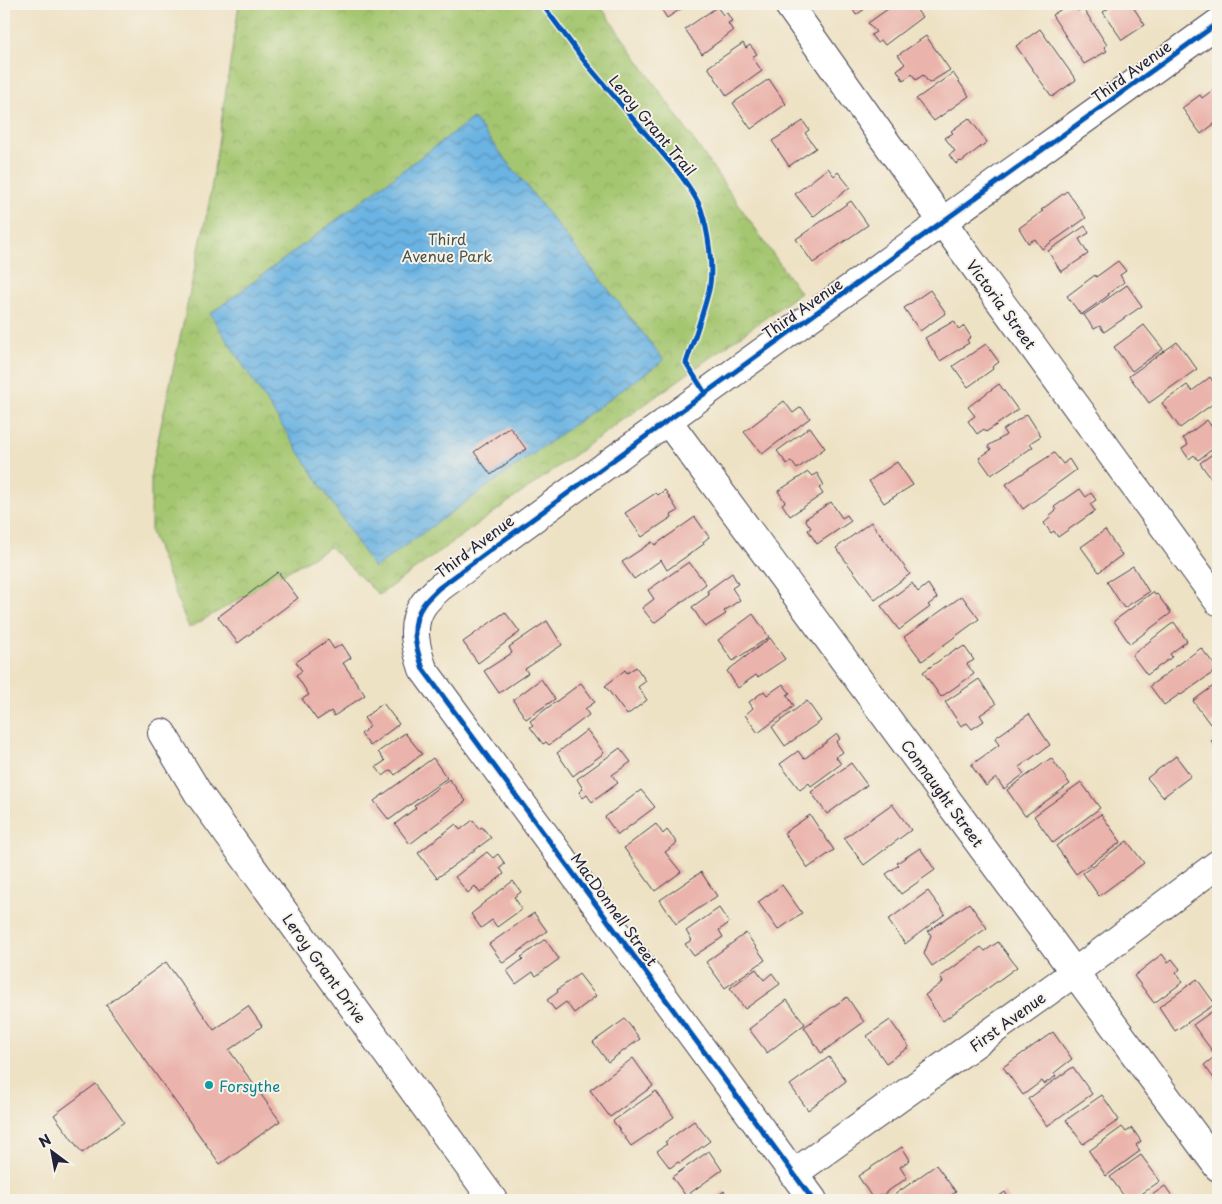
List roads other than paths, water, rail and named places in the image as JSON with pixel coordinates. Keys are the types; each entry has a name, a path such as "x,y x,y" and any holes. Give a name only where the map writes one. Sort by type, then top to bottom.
{"street":[{"name":"Victoria Street","path":"788,4 943,222 1218,601"},
{"name":"Third Avenue","path":"414,626 422,605 439,588 667,420 1218,23"},
{"name":"Connaught Street","path":"667,420 1218,1167"},
{"name":"MacDonnell Street","path":"414,626 416,650 423,669 813,1200"},
{"name":"Leroy Grant Drive","path":"162,733 198,793 493,1200"},
{"name":"First Avenue","path":"793,1174 1075,972 1218,864"}],"water":[{"path":"473,118 664,360 374,568 210,314"}],"place":[{"name":"Forsythe","path":"209,1085"}],"park label":[{"name":"Third Avenue Park","path":"447,246"}]}
